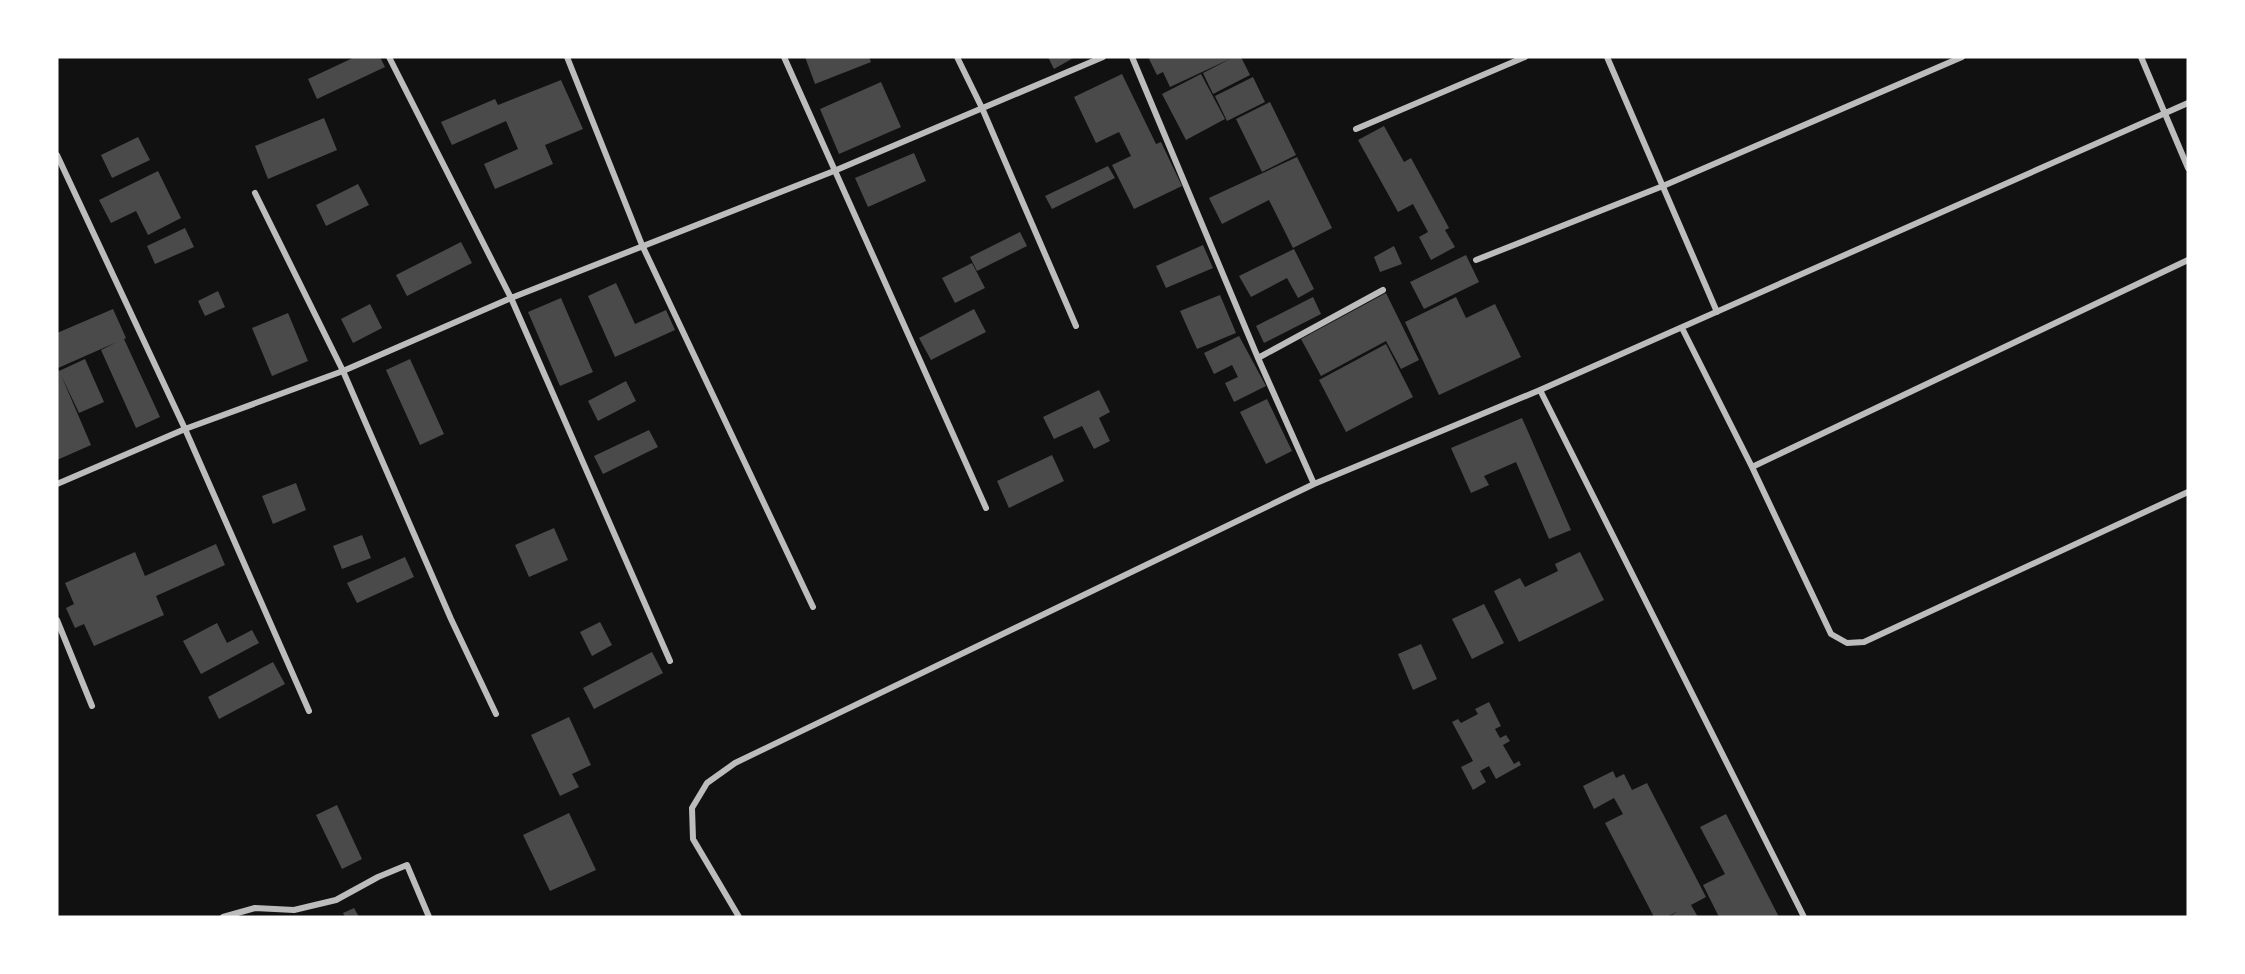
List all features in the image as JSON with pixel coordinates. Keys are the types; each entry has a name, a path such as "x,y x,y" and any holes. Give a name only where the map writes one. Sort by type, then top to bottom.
{"street":[{"path":"389,57 511,298 670,661"},
{"path":"567,57 642,245 813,607"},
{"path":"784,57 986,507"},
{"path":"957,57 982,108 1076,326"},
{"path":"57,484 185,429 343,371 511,298 834,171 1103,57"},
{"path":"1132,57 1258,358 1314,484"},
{"path":"1356,129 1525,57"},
{"path":"1607,57 1717,312"},
{"path":"1476,260 1663,186 1962,57"},
{"path":"2141,57 2188,168"},
{"path":"739,917 693,839 692,808 707,783 735,763 1314,484 1540,390 2188,103"},
{"path":"57,155 185,429 309,711"},
{"path":"255,193 343,371 465,650 496,714"},
{"path":"1752,467 2188,260"},
{"path":"1258,358 1383,290"},
{"path":"1682,328 1752,467 1831,634 1847,643 1864,642 2188,492"},
{"path":"1540,390 1804,917"},
{"path":"57,620 92,706"},
{"path":"223,917 255,908 294,910 336,900 378,877 407,866 429,917"}],"building":[{"path":"355,57 380,57 385,67 317,99 308,79"},
{"path":"805,57 869,57 871,62 815,84"},
{"path":"1048,57 1075,57 1054,69"},
{"path":"1152,57 1241,57 1250,75 1213,94 1203,73 1232,58 1170,87 1163,72 1157,75 1149,59"},
{"path":"1122,74 1156,144 1161,142 1182,186 1134,209 1112,165 1131,156 1119,132 1096,143 1074,97"},
{"path":"1201,74 1225,119 1186,140 1162,94"},
{"path":"1253,77 1265,102 1227,121 1215,96"},
{"path":"561,80 583,129 545,145 553,164 495,189 484,164 518,149 506,121 452,145 441,122 495,99 498,105"},
{"path":"881,82 901,127 839,154 820,109"},
{"path":"1270,102 1296,155 1262,172 1236,119"},
{"path":"324,118 337,150 268,179 255,146"},
{"path":"1384,126 1404,162 1411,158 1449,228 1445,230 1455,247 1431,260 1419,237 1428,232 1413,204 1398,212 1358,140"},
{"path":"138,137 150,160 112,178 101,155"},
{"path":"914,153 926,181 868,207 855,178"},
{"path":"1297,157 1332,228 1293,248 1269,200 1222,224 1209,198"},
{"path":"1108,166 1115,178 1052,209 1045,196"},
{"path":"158,171 181,218 148,235 136,211 111,223 99,200"},
{"path":"358,184 369,205 326,226 316,205"},
{"path":"185,228 194,247 155,264 147,246"},
{"path":"1020,232 1027,246 977,271 970,257"},
{"path":"461,242 472,263 407,296 396,275"},
{"path":"1203,245 1213,268 1166,288 1156,266"},
{"path":"1394,246 1402,264 1380,272 1374,257"},
{"path":"1294,249 1314,289 1298,298 1287,278 1251,297 1239,276"},
{"path":"1466,255 1479,282 1424,309 1410,282"},
{"path":"972,263 985,288 955,303 942,278"},
{"path":"616,283 635,324 666,310 675,330 615,357 588,296"},
{"path":"218,291 225,307 205,316 198,301"},
{"path":"1386,293 1419,360 1401,369 1386,341 1321,376 1301,339"},
{"path":"1220,295 1236,333 1197,349 1180,311"},
{"path":"1313,297 1321,314 1264,343 1256,326"},
{"path":"1456,297 1466,318 1495,304 1521,357 1439,395 1405,322"},
{"path":"561,298 593,372 560,386 528,312"},
{"path":"370,304 382,328 353,343 341,319"},
{"path":"113,309 126,338 124,339 160,417 136,428 101,350 117,342 58,368 59,371 85,359 104,402 79,413 61,375 91,445 57,460 57,333"},
{"path":"974,309 986,332 931,360 919,338"},
{"path":"288,313 308,361 272,376 252,328"},
{"path":"1239,336 1266,386 1234,402 1225,383 1238,377 1232,365 1214,374 1204,353"},
{"path":"1386,344 1413,397 1346,432 1319,380"},
{"path":"410,359 444,434 420,445 386,370"},
{"path":"626,381 636,401 598,421 588,401"},
{"path":"1099,390 1110,412 1099,418 1110,441 1094,449 1082,426 1054,439 1043,417"},
{"path":"1267,399 1292,451 1266,464 1240,412"},
{"path":"1522,418 1571,530 1549,539 1516,462 1484,476 1489,485 1471,493 1451,448"},
{"path":"649,430 658,447 603,474 594,456"},
{"path":"1052,455 1064,481 1009,508 997,481"},
{"path":"296,483 306,510 273,524 262,496"},
{"path":"554,528 568,560 529,577 515,545"},
{"path":"362,535 371,558 342,569 333,546"},
{"path":"216,544 225,565 156,596 164,615 94,646 84,624 75,628 66,608 74,604 65,583 135,552 145,576"},
{"path":"1580,552 1604,600 1519,642 1494,591 1520,578 1525,587 1558,571 1555,564"},
{"path":"405,557 414,577 357,603 347,583"},
{"path":"1484,604 1504,643 1472,659 1452,619"},
{"path":"600,622 612,645 592,656 580,632"},
{"path":"217,623 227,643 252,630 259,643 201,674 183,641"},
{"path":"1421,644 1437,679 1413,690 1398,654"},
{"path":"652,652 663,673 594,709 583,688"},
{"path":"273,662 285,684 219,719 208,697"},
{"path":"1489,702 1501,726 1495,729 1500,738 1506,735 1510,741 1503,745 1514,764 1519,761 1521,765 1496,779 1489,766 1480,771 1486,782 1473,790 1461,767 1473,761 1452,722 1458,719 1461,723 1478,714 1475,709"},
{"path":"569,717 591,765 572,774 579,787 560,796 531,735"},
{"path":"1613,771 1616,778 1624,774 1632,790 1647,783 1706,897 1691,905 1698,917 1669,917 1678,911 1667,917 1654,917 1605,823 1623,814 1614,798 1594,809 1583,786"},
{"path":"337,805 362,859 342,869 316,815"},
{"path":"569,813 596,870 550,891 523,835"},
{"path":"1726,814 1779,917 1719,917 1703,885 1725,874 1700,827"},
{"path":"354,908 359,917 345,917 343,913"}]}
